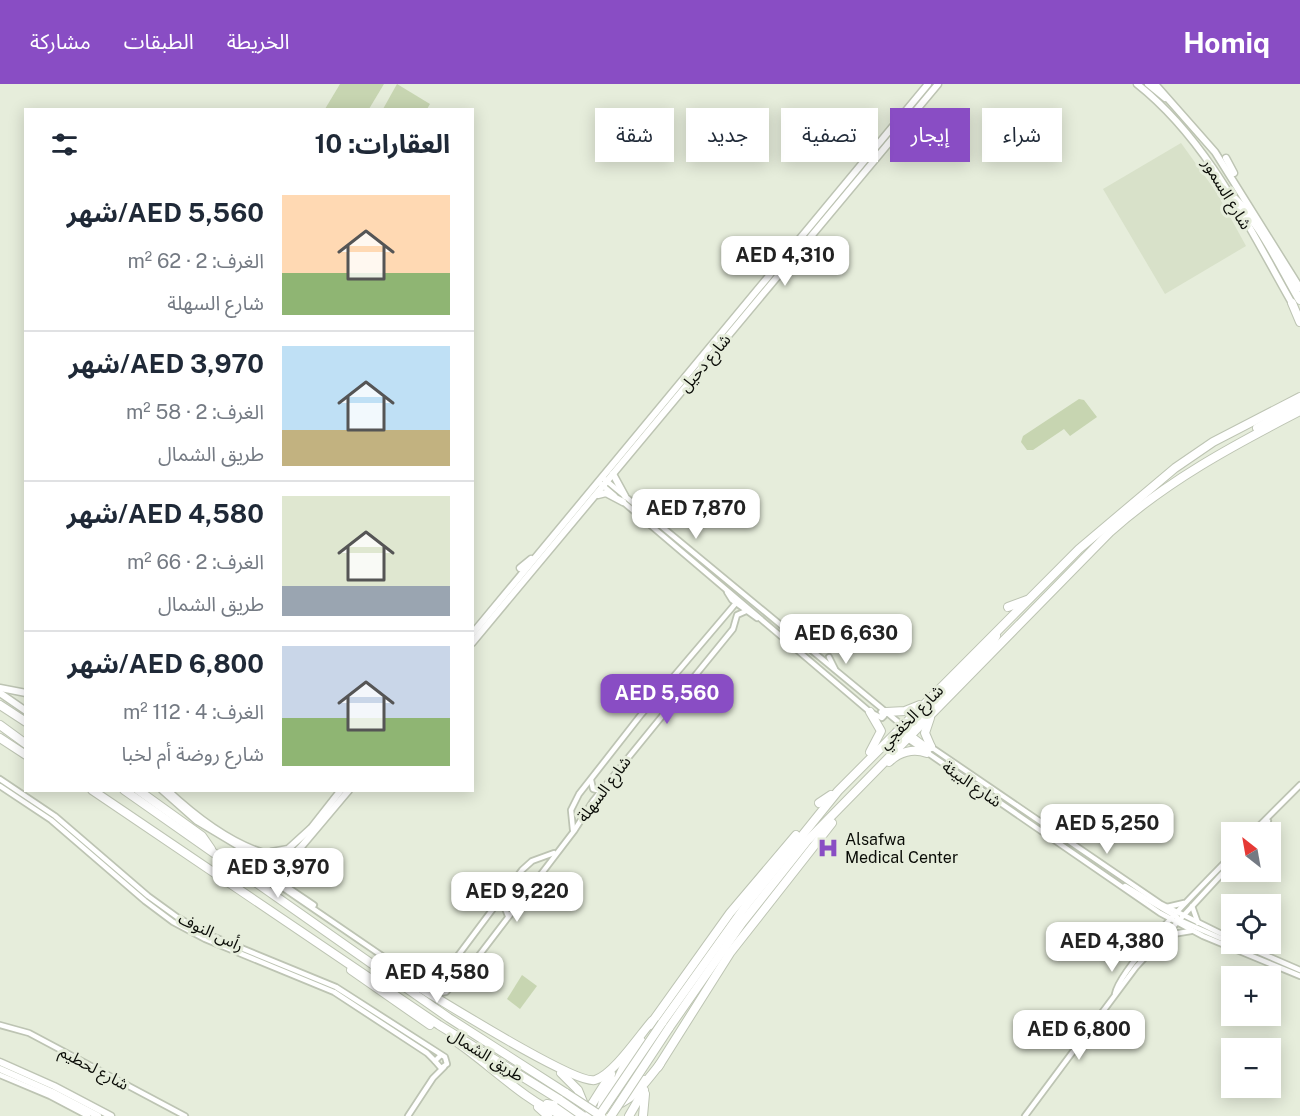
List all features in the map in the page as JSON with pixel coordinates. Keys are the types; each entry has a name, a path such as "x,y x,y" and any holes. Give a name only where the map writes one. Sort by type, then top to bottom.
{"highway":[{"path":"1227,193 1241,206 1258,230 1296,302 1300,322"},
{"name":"شارع الخفجي","path":"600,1115 742,923 807,841 877,768 927,701 1123,510 1213,442 1300,397"},
{"path":"1203,462 1218,449 1300,404"},
{"name":"شارع الخفجي","path":"611,1116 665,1025 720,940 812,822 860,767 934,711 1110,532 1136,509 1203,462 1300,413"},
{"path":"1213,442 1222,428"},
{"path":"1008,608 1029,600"},
{"path":"807,841 851,788 990,647 1001,628"},
{"path":"943,685 944,672"},
{"path":"886,712 904,711 927,701"},
{"path":"0,705 24,722"},
{"path":"929,750 925,730 934,711"},
{"path":"860,767 881,734 879,724 870,712"},
{"path":"0,725 24,743"},
{"path":"904,733 929,750"},
{"path":"0,738 24,754"},
{"path":"877,768 902,753 929,750"},
{"path":"819,803 838,791"},
{"path":"90,792 106,801"},
{"name":"طريق الشمال","path":"95,792 439,1025 586,1115"},
{"name":"طريق الشمال","path":"127,792 449,1018 600,1115"},
{"path":"142,792 202,836 212,850"},
{"path":"629,1116 660,1064 750,927 836,817 841,806"},
{"path":"586,1115 599,1089 723,923 780,852 812,822"},
{"path":"745,941 750,927"},
{"path":"342,942 578,1078 593,1081 610,1070 652,1021"},
{"path":"321,944 363,979 461,1045 529,1096 556,1112 572,1115 600,1115 633,1097 660,1064"},
{"path":"600,1115 605,1092 652,1021"},
{"path":"627,1060 619,1080 621,1086 629,1090 645,1080 678,1036"},
{"path":"538,1057 569,1079 578,1090 586,1115"},
{"path":"529,1096 551,1106 569,1105 576,1093 569,1079"},
{"path":"643,1116 642,1106 647,1085"},
{"path":"529,1096 548,1116"}],"main road":[{"name":"شارع دحيل","path":"474,632 603,482 928,84"},
{"name":"شارع دحيل","path":"918,108 938,84"},
{"name":"شارع السمور","path":"1137,84 1188,133 1227,193"},
{"path":"1148,84 1178,107"},
{"name":"شارع السمور","path":"1155,84 1178,107 1215,152 1241,190 1300,288"},
{"name":"شارع دحيل","path":"474,641 561,537 603,482 613,474 678,398 693,376 890,141"},
{"path":"1226,158 1241,190"},
{"path":"860,177 875,166"},
{"path":"743,309 749,292"},
{"path":"1296,302 1300,316"},
{"path":"749,315 751,308"},
{"path":"690,387 693,376"},
{"path":"641,440 659,424"},
{"path":"621,464 631,458"},
{"path":"613,474 624,499"},
{"path":"594,496 606,493 624,499"},
{"path":"558,547 561,537"},
{"path":"520,568 539,554"},
{"path":"0,688 24,693"},
{"path":"0,693 24,710"},
{"path":"164,792 197,821 249,852 262,871 269,875 279,869 301,847 339,794"},
{"path":"169,792 195,814 221,831 272,856 279,869"},
{"path":"260,866 262,860 290,851 339,794 349,792"},
{"path":"221,831 264,850 278,853 291,847 310,829"},
{"path":"0,1062 54,1086 111,1116"},
{"path":"0,1069 98,1116"}],"street":[{"path":"603,482 624,499 652,531"},
{"path":"624,499 641,503"},
{"path":"632,502 886,712 904,733"},
{"path":"640,516 870,712 879,718 884,716 864,695"},
{"path":"717,582 748,613 771,628"},
{"name":"شارع السهلة","path":"574,831 572,810 583,789 726,615 734,601"},
{"path":"726,615 736,617 740,612 748,613"},
{"name":"شارع السهلة","path":"429,986 437,993 444,993 470,966 574,831 593,801 733,629 736,617"},
{"path":"829,657 836,671"},
{"name":"شارع البيئة","path":"929,750 1160,913 1200,925 1221,936"},
{"name":"شارع البيئة","path":"929,750 1167,907 1196,933 1300,976"},
{"path":"591,778 592,788 601,791"},
{"name":"رأس النوف","path":"0,779 55,816 148,896 184,922 333,986 441,1055"},
{"path":"1266,822 1300,785"},
{"name":"رأس النوف","path":"0,786 51,820 145,901 173,922 205,939 334,992 427,1053 435,1063"},
{"path":"583,789 591,791 593,801"},
{"path":"1264,822 1271,816"},
{"name":"شارع السهلة","path":"429,986 437,988 442,985 451,965 527,865 556,852"},
{"path":"1025,1116 1114,994 1190,900 1221,867"},
{"path":"279,869 284,884 335,922"},
{"path":"269,875 283,888 429,986"},
{"path":"1114,994 1134,962 1164,928 1192,906 1221,875"},
{"path":"1110,878 1177,918 1221,937"},
{"path":"1167,907 1190,900"},
{"path":"496,906 504,906 508,916"},
{"path":"1192,906 1193,916 1200,925"},
{"path":"1160,913 1164,928"},
{"path":"1162,937 1179,931 1196,933"},
{"path":"1265,954 1300,970"},
{"path":"460,955 470,966"},
{"name":"شارع لحطيم","path":"0,1025 29,1033 185,1116"},
{"path":"408,1116 433,1078 444,1067 447,1060 441,1055 435,1063 433,1078"},
{"path":"435,1063 444,1067"},
{"path":"0,1075 50,1096 88,1116"}],"shaded area":[{"path":"340,84 384,84 370,108 326,108"},
{"path":"397,84 430,104 428,108 384,108"},
{"path":"1181,143 1217,193 1246,246 1165,294 1103,189"},
{"path":"1079,399 1084,400 1097,417 1070,436 1064,429 1033,450 1027,450 1021,442 1023,436"},
{"path":"522,975 537,986 520,1009 507,999"}],"place":[{"name":"Alsafwa Medical Center","path":"828,848"}]}
